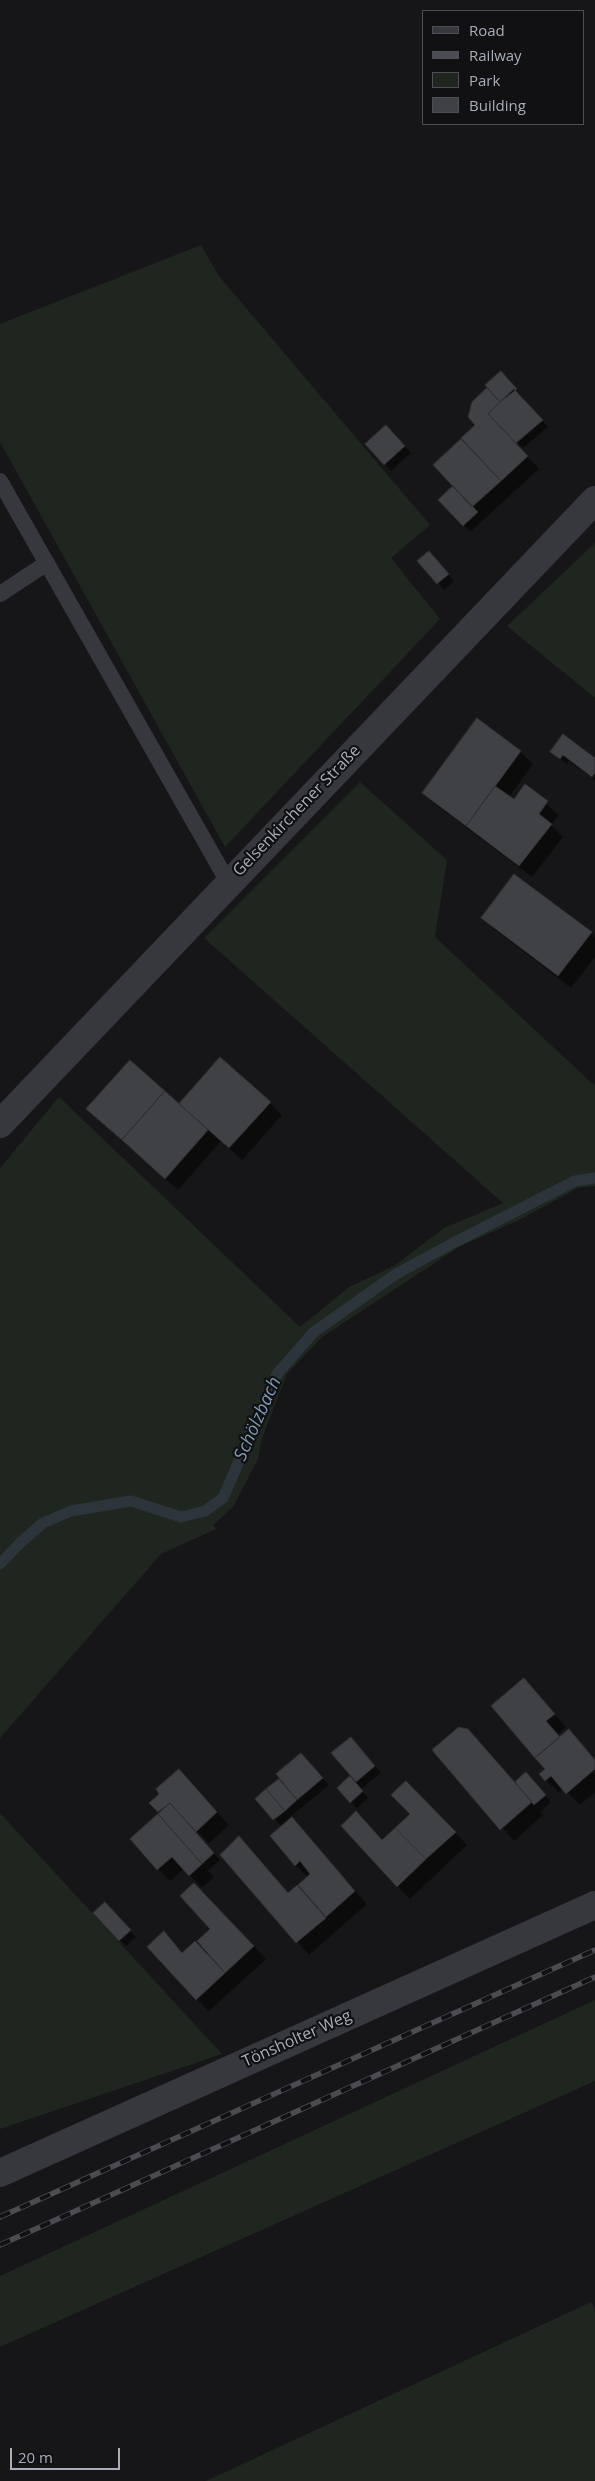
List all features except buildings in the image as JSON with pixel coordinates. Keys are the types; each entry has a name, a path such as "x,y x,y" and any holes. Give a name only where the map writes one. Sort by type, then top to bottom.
{"street":[{"name":"Gelsenkirchener Straße","path":"0,1124 228,882 595,500"},
{"name":"Tönsholter Weg","path":"0,2173 595,1905"}],"lane":[{"path":"0,481 228,882"},
{"path":"0,594 47,563"}],"green space":[{"path":"201,245 219,276 430,525 391,558 440,619 225,847 0,442 0,324"},
{"path":"595,543 595,698 507,626"},
{"path":"360,782 447,860 435,937 595,1086 595,1186 578,1188 521,1219 459,1247 322,1337 287,1374 262,1438 258,1459 233,1507 213,1525 216,1529 161,1554 0,1738 0,1168 59,1097 300,1327 349,1287 394,1266 444,1228 503,1203 204,938"},
{"path":"0,1813 222,2054 0,2129"},
{"path":"595,2000 595,2081 0,2347 0,2276"},
{"path":"591,2302 595,2309 595,2481 206,2481"}],"waterway":[{"name":"Schölzbach","path":"0,1564 43,1523 71,1511 131,1501 181,1517 205,1511 223,1498 277,1374 314,1332 396,1274 575,1181 595,1178"}],"railway":[{"path":"0,2217 595,1950"},
{"path":"0,2245 595,1977"}]}
